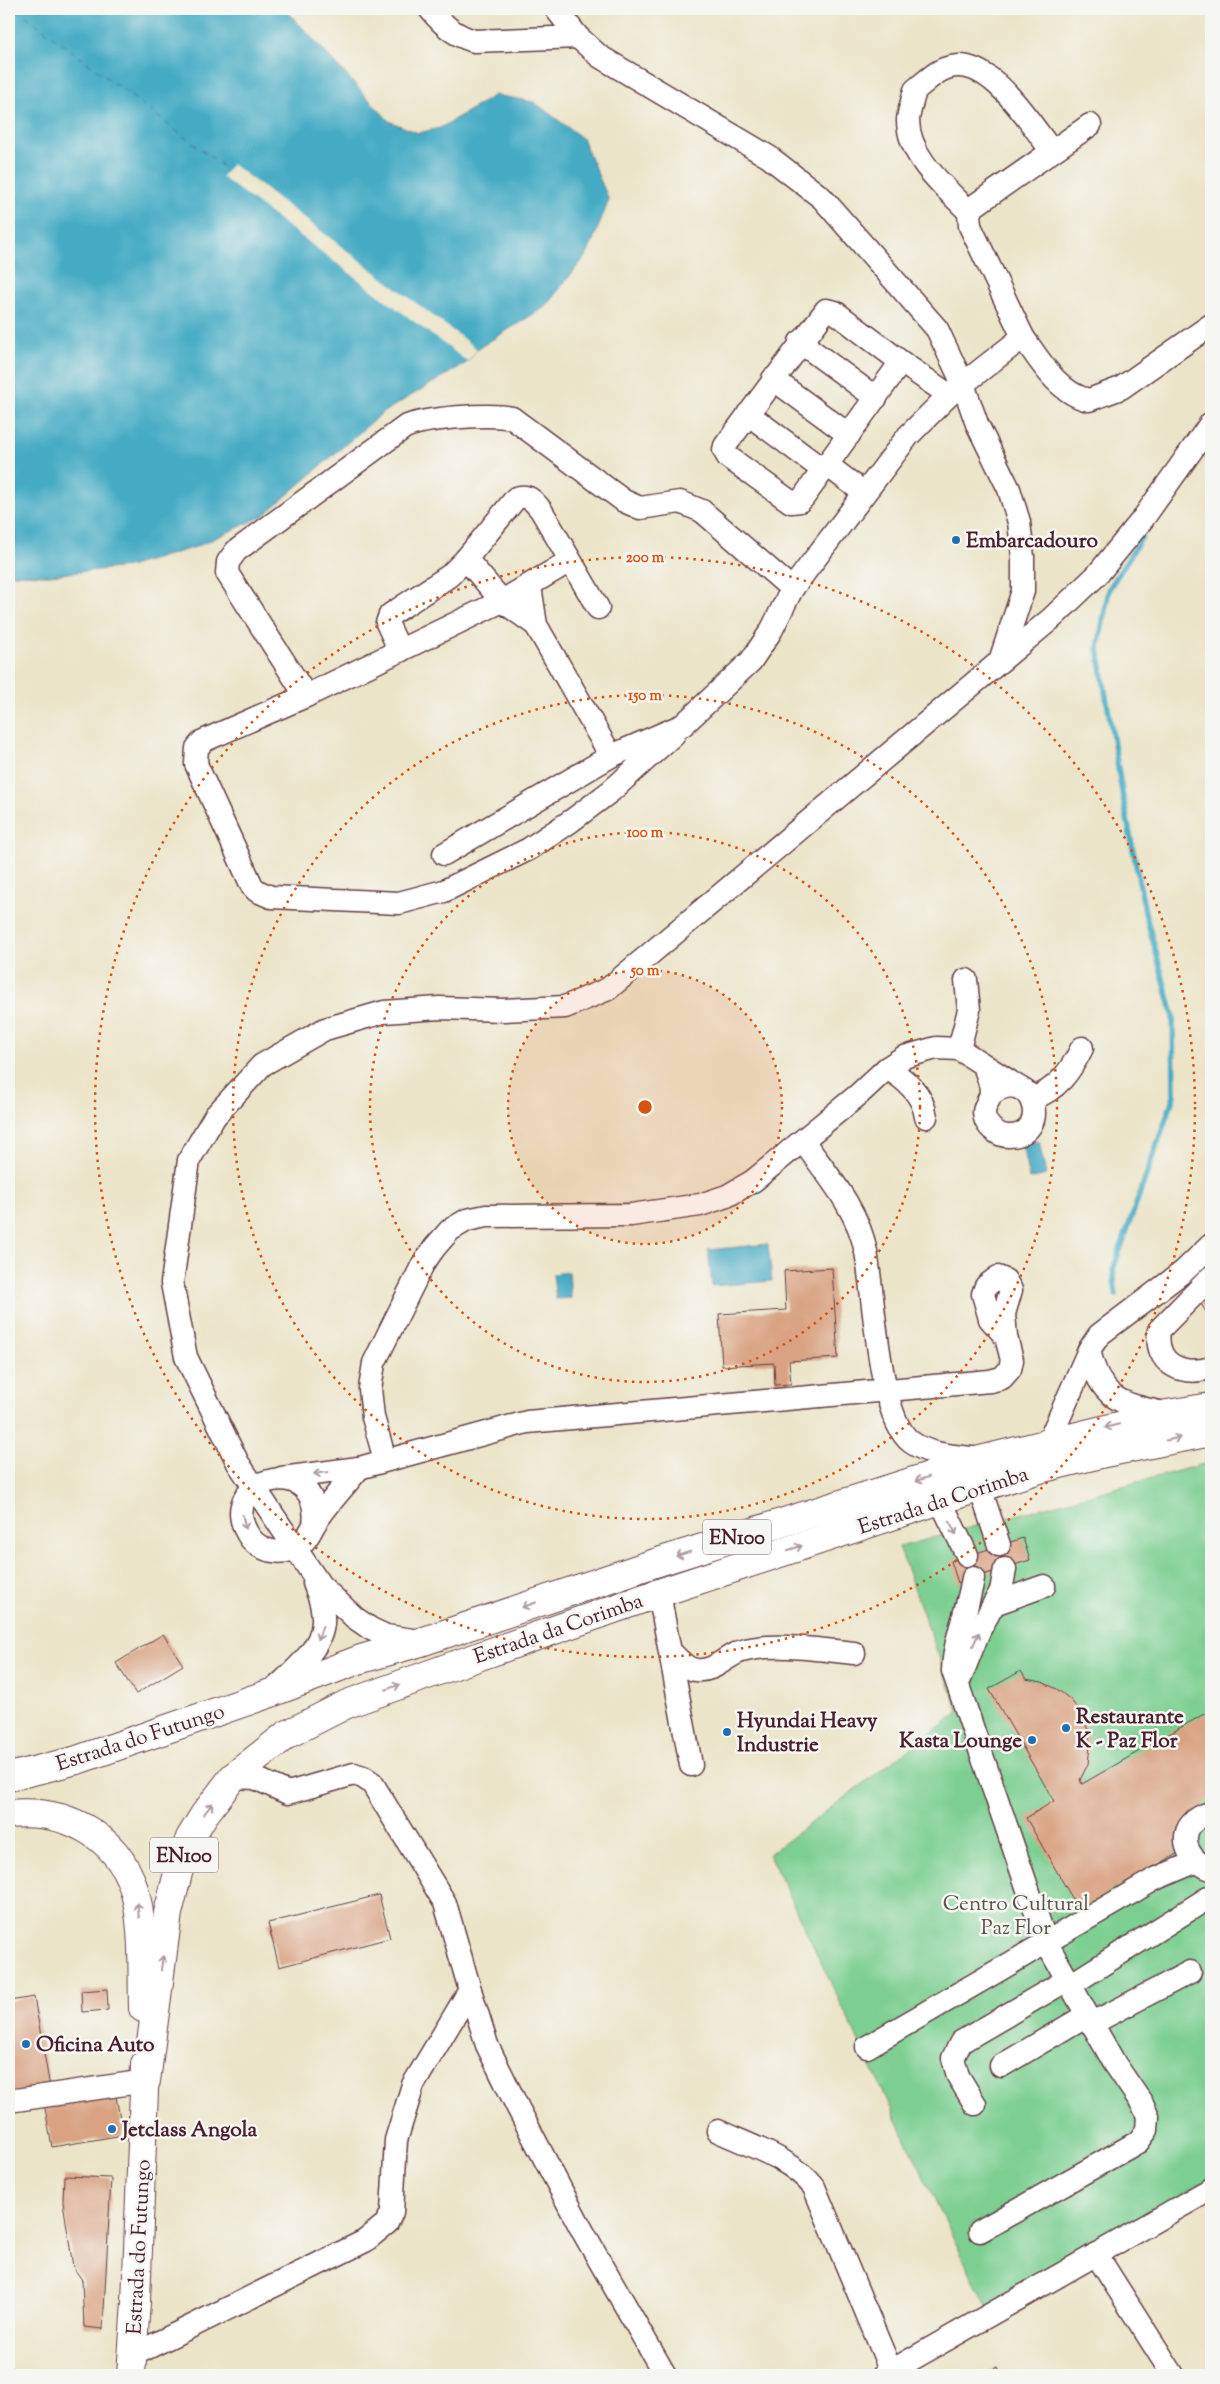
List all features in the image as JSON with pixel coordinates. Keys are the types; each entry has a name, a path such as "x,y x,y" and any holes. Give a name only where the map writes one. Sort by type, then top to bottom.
{"main road":[{"name":"Estrada da Corimba","path":"271,1693 361,1659 421,1642 652,1564 980,1460 1049,1441 1167,1414 1211,1407"},
{"name":"Estrada da Corimba","path":"146,2081 168,1913 178,1873 190,1838 204,1815 233,1777 286,1735 347,1704 659,1593 940,1500 1040,1469 1105,1453 1211,1432"},
{"name":"Estrada do Futungo","path":"9,1777 77,1760 271,1693"},
{"name":"Estrada do Futungo","path":"9,1814 53,1816 73,1821 97,1835 112,1849 132,1884 139,1919 146,2081 136,2302 131,2366"}],"street":[{"path":"430,9 444,25 460,37 474,41 578,37"},
{"path":"556,9 578,37 599,56 769,157 822,198 937,329 956,389 977,424 1009,489 1019,522 1023,557 1023,591 1000,661"},
{"path":"1052,151 995,80 970,66 946,68 915,90 908,120 914,145 923,164 969,212 970,226 1023,336 1055,379 1071,393 1089,400 1121,388 1211,325"},
{"path":"969,212 1090,125"},
{"path":"902,362 800,501 791,502 728,457 724,450 725,446 822,312 830,310 902,362 956,389"},
{"path":"570,561 502,601 306,696 203,741 196,748 196,764 252,886 257,892 271,897 399,903 444,891 529,849 571,822 611,791 751,661 771,630 792,588 908,436 956,389 1023,336"},
{"path":"800,342 876,398"},
{"path":"773,379 848,435"},
{"path":"748,414 860,497"},
{"path":"306,696 227,573 228,562 236,551 405,427 417,422 494,416 512,418 624,501 640,508 680,502 702,511 792,588"},
{"path":"421,1642 386,1636 371,1630 332,1598 310,1570 253,1488 238,1463 186,1357 172,1283 189,1160 215,1116 262,1065 325,1029 384,1012 439,1008 503,1010 565,1007 608,989 1052,618 1097,575 1142,520 1211,423"},
{"path":"400,651 387,623 390,615 450,576 516,498 523,496 532,499 541,510 598,608"},
{"path":"466,559 502,601 536,625"},
{"path":"530,586 536,625 611,756"},
{"path":"444,854 611,756 684,725"},
{"path":"959,1049 969,1010 966,980"},
{"path":"385,1460 373,1417 370,1389 374,1363 423,1264 450,1230 467,1220 486,1216 631,1215 700,1205 726,1196 753,1181 858,1096 887,1068 904,1057 936,1048 959,1049 1029,1096 1047,1093 1059,1084 1073,1066 1082,1048"},
{"path":"984,1066 991,1094 984,1110 987,1123 992,1130 1005,1136 1015,1136 1030,1127 1034,1119 1035,1108 1029,1096 1018,1088 1008,1086 991,1094"},
{"path":"887,1068 903,1078 914,1089 925,1105 926,1117"},
{"path":"803,1141 846,1200 858,1227 866,1252 885,1390 898,1423 909,1441 923,1449 980,1460"},
{"path":"1049,1441 1089,1350 1099,1335 1184,1271 1211,1245"},
{"path":"1211,1277 1159,1330 1158,1341 1160,1352 1166,1361 1175,1367 1198,1371 1211,1368"},
{"path":"359,1468 314,1525 310,1535 295,1548 276,1552 267,1550 251,1539 246,1531 242,1512 244,1502 253,1488 263,1482 359,1468 526,1422 990,1381 1002,1378 1010,1370 1012,1360 1006,1337"},
{"path":"1089,1350 1094,1372 1109,1394 1133,1407 1167,1414"},
{"path":"282,1478 292,1481 309,1494 314,1510 314,1525"},
{"path":"980,1488 999,1545"},
{"path":"940,1500 967,1555"},
{"path":"958,1684 976,1638 1001,1591 1005,1569"},
{"path":"271,1693 302,1664 321,1635 323,1610 310,1570"},
{"path":"973,1578 969,1603 953,1655 953,1671 1046,1942 1115,2064 1143,2104 1148,2116 1147,2130 1138,2142 980,2231"},
{"path":"994,1604 1044,1586"},
{"path":"659,1593 690,1765"},
{"path":"671,1652 681,1663 695,1670 710,1668 741,1651 763,1648 854,1653"},
{"path":"233,1777 247,1776 255,1778 288,1793 354,1774 372,1783 444,1903 487,2045 518,2108 582,2230 665,2375"},
{"path":"975,2104 958,2076 953,2058 961,2042 1210,1905 1206,1867 1189,1854 1186,1836 1195,1820 1211,1813"},
{"path":"867,2047 1155,1880 1206,1867"},
{"path":"1001,2066 1089,2019 1190,1972"},
{"path":"131,2366 365,2241 387,2223 392,2212 397,2134 412,2085 470,1990"},
{"path":"9,2101 146,2081"},
{"path":"718,2131 789,2164 804,2174 814,2186 888,2373 1211,2189"},
{"path":"1096,2254 1173,2375"}],"green space":[{"name":"Centro Cultural Paz Flor","path":"1211,1462 1211,2178 987,2308 769,1854 959,1712 899,1547"}],"water":[{"path":"9,9 285,9 389,121 418,133 440,128 495,95 534,102 582,138 609,200 588,253 545,307 477,349 468,362 382,413 263,516 196,547 128,567 49,575 9,574"},
{"path":"1039,1141 1046,1175 1029,1179 1022,1145"},
{"path":"768,1244 772,1281 712,1286 708,1250"},
{"path":"569,1272 571,1298 556,1299 553,1274"}],"pier":[{"path":"232,164 477,349 468,362 222,177"}],"building":[{"path":"832,1268 838,1358 789,1361 791,1384 775,1385 774,1363 722,1366 719,1314 786,1310 784,1271"},
{"path":"1211,1291 1211,1320 1198,1299"},
{"path":"1023,1538 1030,1560 958,1583 951,1561"},
{"path":"163,1634 183,1665 136,1694 116,1663"},
{"path":"1021,1671 1026,1679 1042,1682 1057,1689 1071,1700 1081,1714 1088,1730 1090,1746 1088,1764 1080,1780 1082,1784 1211,1710 1211,1801 1204,1804 1187,1848 1079,1910 1026,1818 1054,1801 989,1689"},
{"path":"379,1895 390,1938 279,1967 268,1923"},
{"path":"107,1989 108,2010 82,2012 81,1991"},
{"path":"34,1997 50,2087 9,2094 9,2001"},
{"path":"115,2091 123,2135 52,2147 44,2103"},
{"path":"64,2176 111,2178 103,2329 84,2327 82,2280 73,2267 63,2202"},
{"path":"997,2367 1001,2375 983,2375"}],"waterway":[{"path":"1116,1295 1113,1270 1174,1096 1173,1015 1145,912 1122,792 1098,648 1109,589 1142,537"}],"ferry route":[{"path":"17,9 228,170"}],"place":[{"name":"Embarcadouro","path":"956,540"},
{"name":"Restaurante K - Paz Flor","path":"1066,1728"},
{"name":"Hyundai Heavy Industrie","path":"727,1732"},
{"name":"Kasta Lounge","path":"1032,1740"},
{"name":"Oficina Auto","path":"26,2044"},
{"name":"Jetclass Angola","path":"112,2129"}]}
